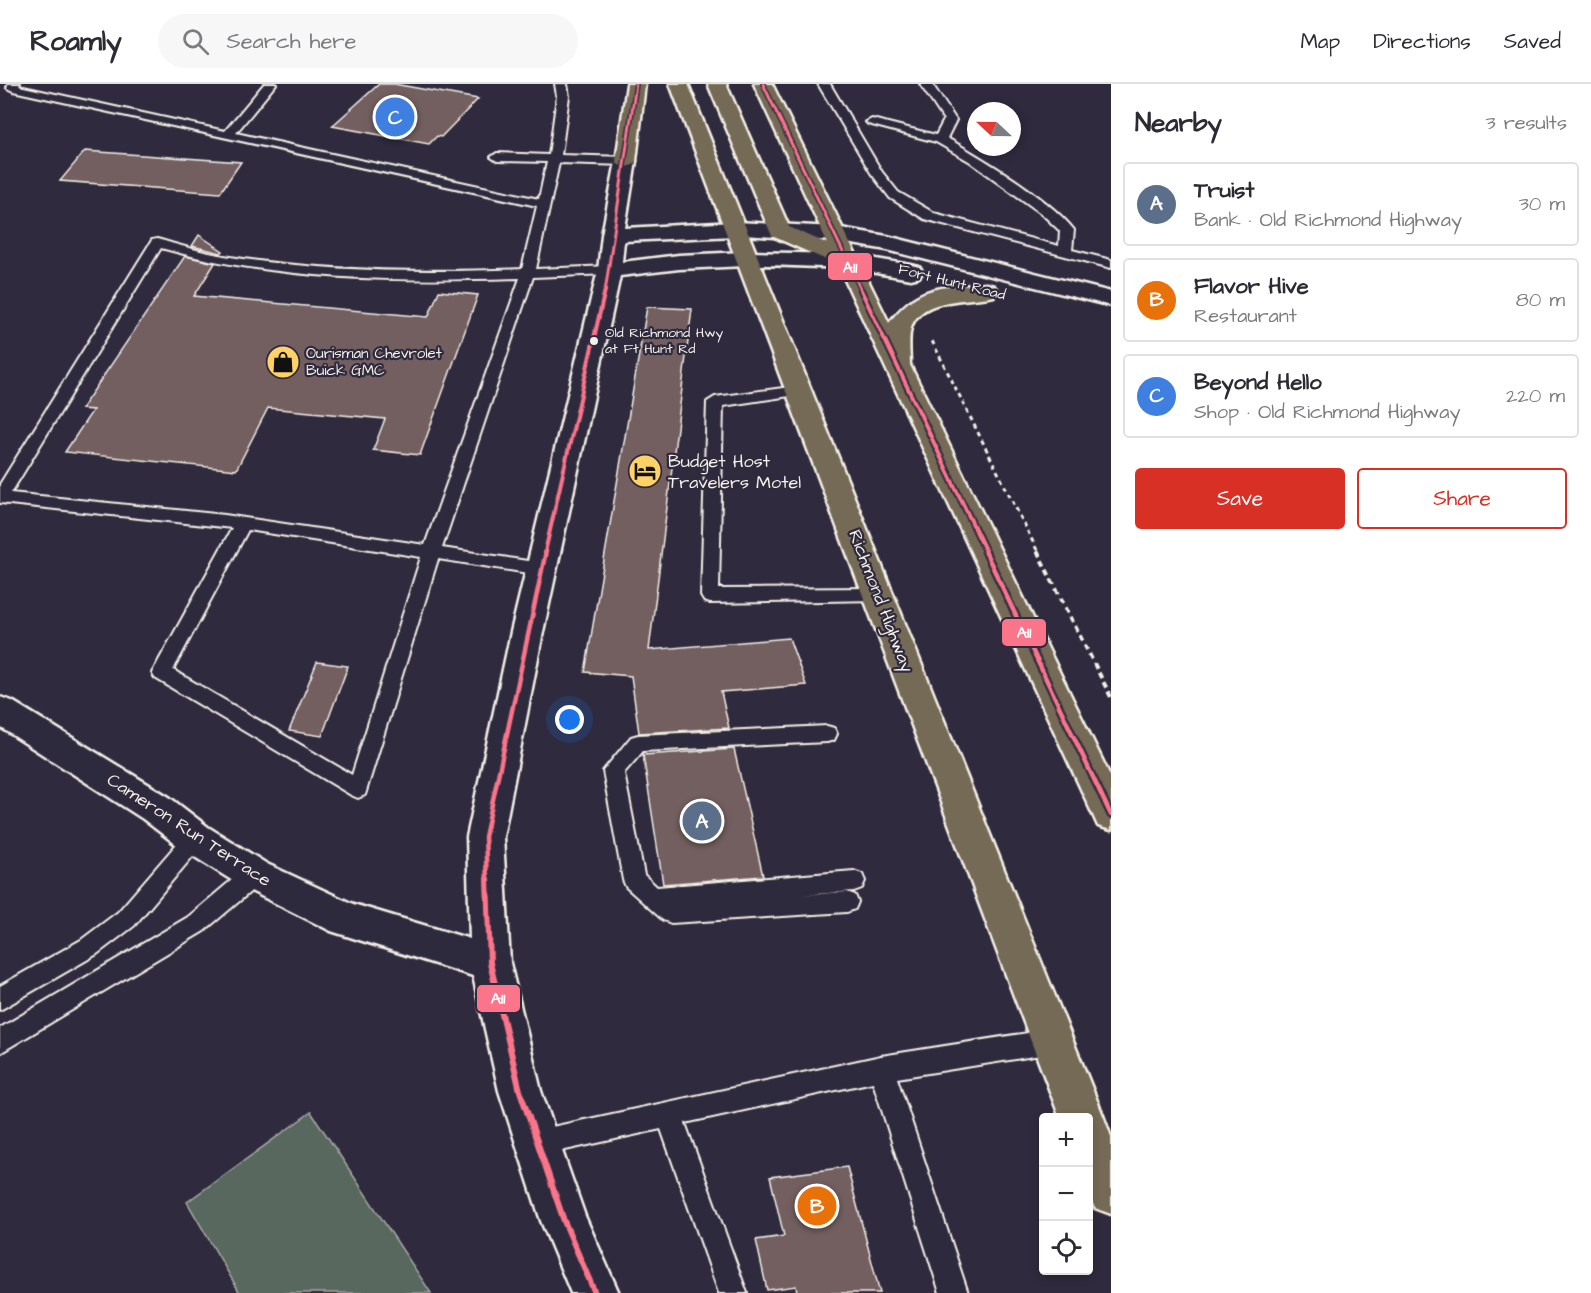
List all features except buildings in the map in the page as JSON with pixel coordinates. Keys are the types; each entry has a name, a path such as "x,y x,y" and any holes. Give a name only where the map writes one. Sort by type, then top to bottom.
{"highway":[{"path":"626,161 636,84"},
{"name":"Richmond Highway","path":"680,84 746,259 1080,1113"},
{"path":"717,84 780,231 847,261"},
{"path":"763,84 1111,815"},
{"path":"897,365 899,326 917,305 936,296 986,291"},
{"path":"1093,1145 1111,1192"}],"street":[{"path":"595,1293 564,1221 520,1091 490,963 485,837 541,569 610,270 613,235 626,161"},
{"name":"Fort Hunt Road","path":"613,235 735,229 835,234 898,246 1111,299"},
{"name":"Fort Hunt Road","path":"610,270 679,262 746,259 847,261 880,265 1111,322"},
{"name":"Cameron Run Terrace","path":"0,710 156,808 195,838 254,875 345,919 490,963"}],"lane":[{"path":"14,84 13,88 545,204"},
{"path":"228,135 270,84"},
{"path":"243,524 162,673 358,789 431,553 528,273 554,159 563,96 561,84"},
{"path":"825,84 877,173 894,195 929,216 1111,264"},
{"path":"926,84 950,120 940,139"},
{"path":"872,122 940,139 973,158 1047,211 1067,230 1065,252"},
{"path":"497,157 626,161"},
{"path":"541,569 243,524 0,497 157,243 222,260 289,268 442,277 610,270"},
{"path":"798,391 715,402 710,596 878,594"},
{"path":"827,734 638,742 613,771 634,880 671,913 847,902"},
{"path":"0,999 89,946 126,919 195,838"},
{"path":"0,1041 196,924 254,875"},
{"path":"653,897 854,881"},
{"path":"538,1143 881,1068 1053,1041"},
{"path":"881,1068 954,1293"},
{"path":"669,1114 733,1293"}],"path":[{"path":"927,300 949,314 930,336 940,360 1111,697"}],"green space":[{"path":"311,1112 431,1293 240,1293 187,1202"}],"transit line":[{"name":"A11","path":"595,1293 564,1221 520,1091 490,963 485,837 527,632 610,270 636,84"},
{"name":"A11","path":"763,84 1111,815"}],"place":[{"name":"Beyond Hello","path":"395,117"},
{"name":"Old Richmond Hwy at Ft Hunt Rd","path":"594,341"},
{"name":"Ourisman Chevrolet Buick GMC","path":"283,362"},
{"name":"Budget Host Travelers Motel","path":"645,471"},
{"name":"Truist","path":"702,821"},
{"name":"Flavor Hive","path":"817,1206"}]}
